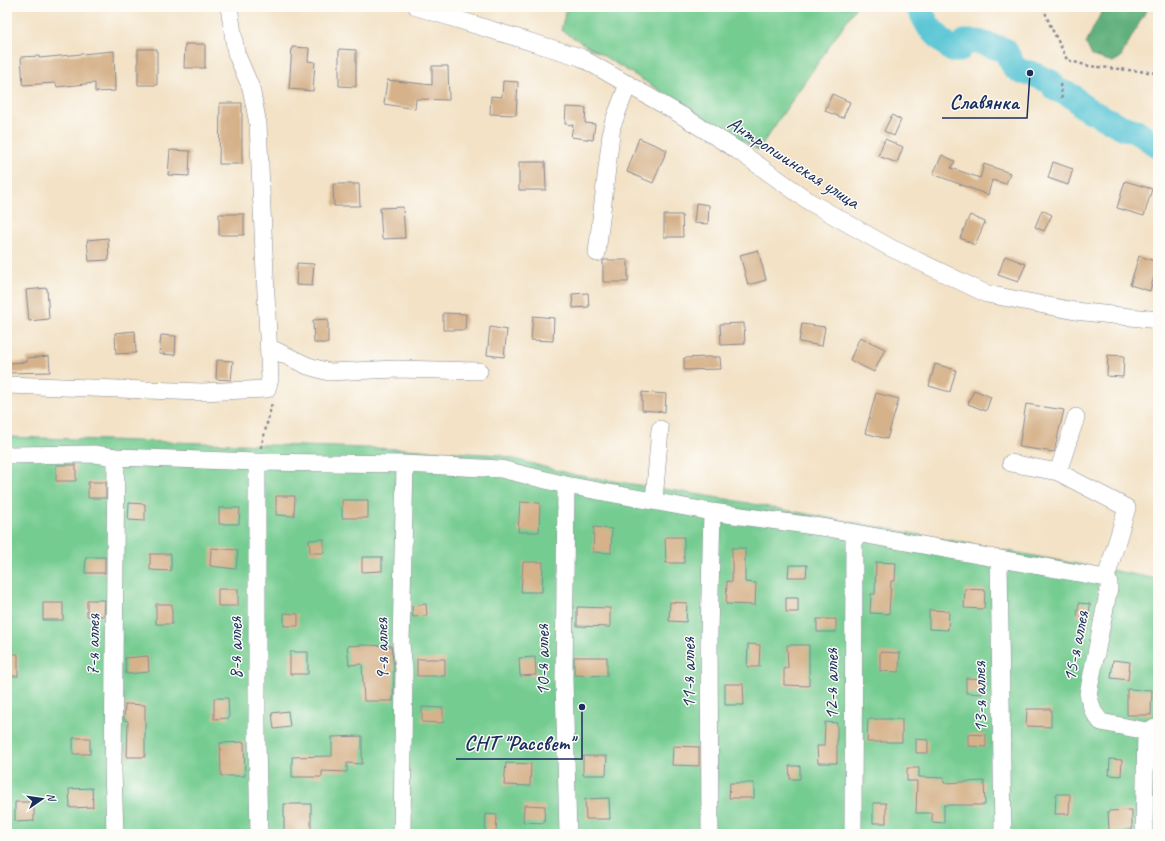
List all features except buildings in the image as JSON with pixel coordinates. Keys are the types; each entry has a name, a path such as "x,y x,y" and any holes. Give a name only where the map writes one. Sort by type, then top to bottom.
{"street":[{"path":"7,386 202,392 267,389 270,379 258,124 251,88 236,53 229,7"},
{"name":"Антропшинская улица","path":"417,7 580,57 628,84 737,150 810,202 889,247 987,294 1075,312 1158,320"},
{"path":"597,253 612,126 628,84"},
{"path":"268,347 308,366 329,372 397,369 479,371"},
{"path":"1058,472 1076,417"},
{"path":"654,501 660,429"},
{"path":"7,455 94,454 257,462 406,464 501,469 566,485 712,512 828,528 854,534 999,559 1108,583 1127,508 1058,472 1011,463"},
{"name":"7-я аллея","path":"115,834 113,769 116,456"},
{"name":"8-я аллея","path":"257,462 257,741 259,834"},
{"name":"9-я аллея","path":"402,834 404,669 401,644 406,464"},
{"name":"10-я аллея","path":"566,485 564,682 568,834"},
{"name":"11-я аллея","path":"710,834 710,633 712,512"},
{"name":"12-я аллея","path":"852,834 854,534"},
{"name":"13-я аллея","path":"999,559 1003,834"},
{"name":"15-я аллея","path":"1108,583 1088,694 1093,711 1101,722 1152,729"},
{"path":"1144,834 1152,729"}],"path":[{"path":"1044,7 1046,18 1061,44 1067,60 1089,66 1158,73"},
{"path":"1060,84 1062,98"},
{"path":"257,462 272,404 267,389"}],"green space":[{"path":"567,7 856,7 758,150 561,30"},
{"path":"1104,7 1148,7 1120,58 1113,62 1092,56 1086,43"},
{"path":"7,437 401,449 499,455 575,475 726,499 1158,579 1158,834 7,834"}],"waterway":[{"path":"918,7 929,27 952,50 959,50 965,42 978,42 1005,50 1014,67 1021,72 1030,73 1051,82 1055,89 1072,96 1085,108 1122,127 1138,132 1158,146"}],"place":[{"name":"Славянка","path":"1030,73"},
{"name":"СНТ \"Рассвет\"","path":"582,707"}]}
